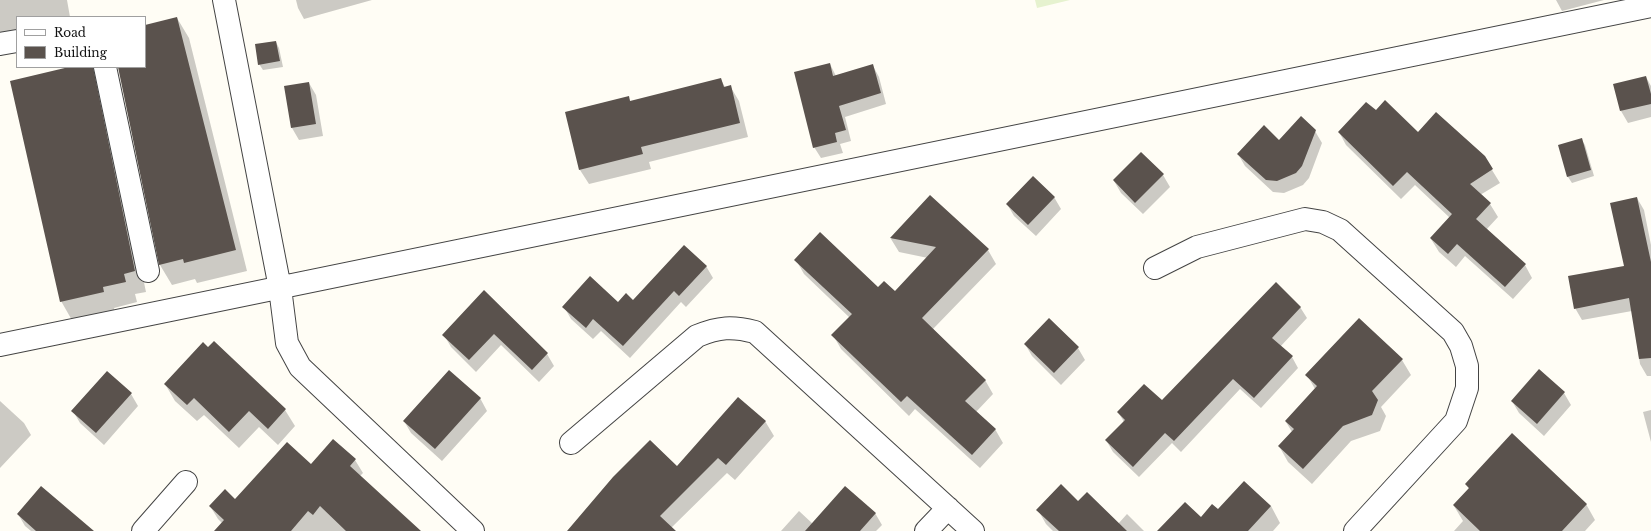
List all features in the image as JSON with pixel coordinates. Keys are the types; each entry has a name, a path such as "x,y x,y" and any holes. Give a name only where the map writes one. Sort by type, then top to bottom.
{"street":[{"path":"224,0 280,288 287,343 300,367 473,531"},
{"path":"0,345 1651,6"},
{"path":"0,44 16,41"},
{"path":"105,68 148,271"},
{"path":"1155,268 1197,247 1305,219 1323,222 1340,230 1453,332 1461,346 1467,366 1467,388 1456,421 1355,531"},
{"path":"571,443 697,336 712,330 726,327 741,328 755,332 973,531"},
{"path":"143,531 186,482"},
{"path":"926,531 948,508"}],"green space":[{"path":"1035,0 1070,0 1037,8"}],"building":[{"path":"177,17 236,250 184,263 183,259 159,265 118,68 146,68 146,25"},
{"path":"276,41 280,61 258,65 255,44"},
{"path":"830,63 833,76 873,64 881,93 839,106 846,130 835,133 837,142 813,148 794,72"},
{"path":"65,68 93,68 135,271 124,274 126,282 103,287 104,292 60,302 10,81"},
{"path":"1646,76 1651,94 1651,104 1620,111 1613,84"},
{"path":"721,78 724,87 731,85 740,123 641,147 643,154 579,170 565,112 629,96 630,101"},
{"path":"309,82 316,124 291,128 284,86"},
{"path":"1385,100 1418,132 1436,112 1485,156 1493,169 1470,184 1491,203 1476,219 1526,264 1505,287 1457,244 1448,254 1430,238 1452,214 1407,172 1393,186 1338,132 1366,102 1376,110"},
{"path":"1301,116 1316,130 1302,166 1296,173 1277,181 1266,180 1237,154 1264,125 1279,140"},
{"path":"1582,138 1591,170 1567,177 1558,145"},
{"path":"1141,152 1164,174 1135,203 1113,180"},
{"path":"1033,176 1055,197 1028,225 1006,204"},
{"path":"930,195 989,249 922,318 986,380 965,401 996,429 972,455 907,396 901,402 831,335 852,314 794,260 820,232 878,287 884,281 895,291 936,247 890,238"},
{"path":"1637,197 1651,262 1651,358 1639,359 1629,298 1574,309 1568,276 1624,266 1610,203"},
{"path":"684,245 707,266 679,296 674,291 623,346 593,319 586,328 562,307 590,276 618,302 626,293 633,300"},
{"path":"1276,282 1301,307 1272,338 1293,356 1254,398 1233,379 1174,441 1165,433 1133,467 1105,440 1125,420 1117,412 1144,384 1162,400"},
{"path":"484,290 548,353 532,370 494,334 469,360 442,335"},
{"path":"1049,318 1079,347 1054,373 1024,344"},
{"path":"1359,318 1403,359 1372,391 1378,400 1372,415 1343,426 1303,469 1278,446 1294,429 1285,421 1317,386 1305,375"},
{"path":"214,341 286,409 268,429 249,411 229,432 194,398 187,405 164,384 203,342 208,347"},
{"path":"1539,369 1565,392 1537,424 1511,401"},
{"path":"449,370 481,398 435,449 403,421"},
{"path":"107,371 132,393 96,433 71,411"},
{"path":"738,397 766,421 726,465 718,458 660,516 676,531 567,531 613,477 650,440 677,466"},
{"path":"1512,433 1587,504 1562,531 1480,531 1453,505 1469,488 1465,484"},
{"path":"333,439 356,459 350,466 421,531 346,531 320,506 313,515 308,511 291,531 214,531 224,520 209,506 225,489 235,499 287,442 311,464"},
{"path":"1244,481 1271,506 1248,531 1157,531 1185,502 1201,517 1212,504 1218,509"},
{"path":"1061,484 1078,501 1087,492 1127,531 1059,531 1036,510"},
{"path":"41,486 94,531 36,531 17,514"},
{"path":"845,486 876,513 860,531 805,531"}]}
